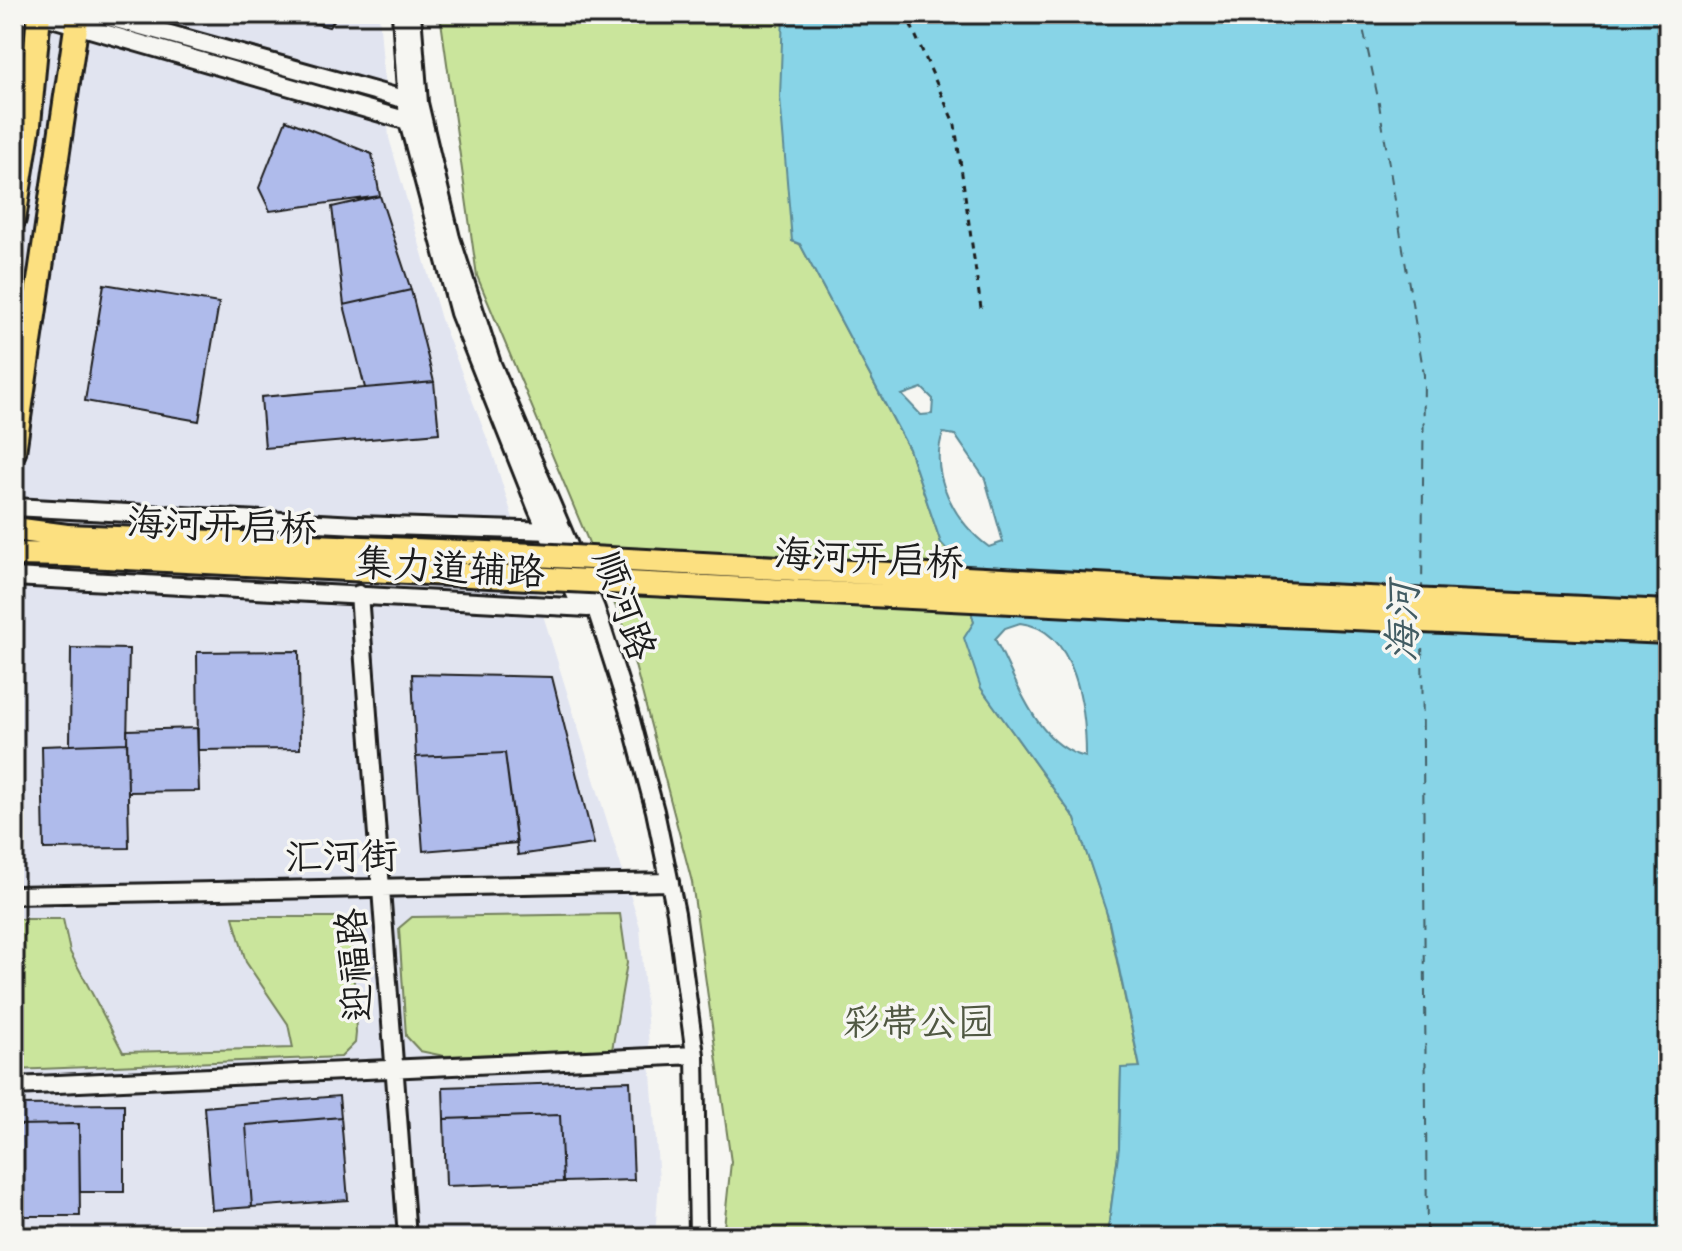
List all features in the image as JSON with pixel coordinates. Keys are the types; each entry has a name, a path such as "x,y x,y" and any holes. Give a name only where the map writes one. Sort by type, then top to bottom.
{"main road":[{"path":"14,219 29,124 39,14"},
{"path":"14,452 77,21"},
{"path":"14,529 67,546"},
{"path":"14,554 67,546"},
{"name":"海河开启桥","path":"67,546 535,555 1668,612"},
{"name":"海河开启桥","path":"67,546 1668,632"}],"street":[{"path":"39,14 77,21 416,123"},
{"path":"98,14 413,102"},
{"name":"顺河路","path":"401,14 416,123 492,364 555,531 628,709 670,882 695,1055 698,1237"},
{"name":"顺河路","path":"412,14 413,102"},
{"name":"集力道辅路","path":"14,507 555,531"},
{"name":"集力道辅路","path":"14,577 588,608"},
{"name":"迎福路","path":"359,594 407,1237"},
{"name":"汇河街","path":"14,895 670,882"},
{"path":"14,1086 695,1055"}],"path":[{"path":"906,14 955,125 981,308"}],"shaded area":[{"path":"14,14 379,14 389,138 441,319 493,454 640,927 659,1180 655,1237 14,1237"}],"green space":[{"name":"彩带公园","path":"440,14 834,14 792,241 800,244 909,449 941,543 958,562 974,622 981,688 1075,819 1106,910 1140,1068 1121,1069 1119,1148 1107,1237 723,1237 731,1162 692,882 626,631 477,276"},
{"path":"620,914 627,963 612,1050 444,1056 420,1051 406,1036 399,928 412,917"},
{"path":"233,917 336,917 352,933 356,1033 355,1043 341,1057 14,1070 14,919 63,919 70,952 123,1052 293,1048 288,1024 246,962"}],"water":[{"name":"海河","path":"783,14 1668,14 1668,1237 1107,1237 1119,1148 1121,1068 1140,1067 1108,917 1075,819 981,688 964,638 974,622 958,562 941,543 909,449 800,244 792,241 780,97","holes":["922,388 933,399 932,414 921,415 902,395","943,433 955,435 985,479 1003,542 989,547 956,511 942,481 939,449","1020,623 1039,629 1054,640 1066,656 1080,696 1086,757 1054,740 1030,709 995,639 1005,628"]}],"building":[{"path":"281,14 339,14 329,27"},
{"path":"286,120 372,154 380,196 270,211 259,188"},
{"path":"380,196 411,290 344,305 332,207"},
{"path":"104,284 219,303 199,421 85,401"},
{"path":"411,290 434,382 365,388 344,305"},
{"path":"434,382 439,433 265,448 261,397"},
{"path":"71,648 129,649 127,743 70,745"},
{"path":"299,651 300,749 198,750 197,652"},
{"path":"412,674 552,677 594,844 518,855 505,753 416,757"},
{"path":"197,728 199,791 128,792 127,730"},
{"path":"127,743 129,848 44,849 42,746"},
{"path":"505,753 517,843 423,851 416,757"},
{"path":"630,1081 634,1180 563,1182 560,1115 444,1119 443,1087"},
{"path":"339,1096 341,1117 246,1125 252,1207 212,1210 204,1107"},
{"path":"124,1104 124,1192 80,1192 79,1124 14,1125 14,1105"},
{"path":"560,1115 563,1182 446,1186 444,1119"},
{"path":"341,1117 348,1200 252,1207 246,1125"},
{"path":"79,1124 80,1216 14,1216 14,1125"}],"ferry route":[{"path":"1360,14 1378,98 1424,375 1422,592"},
{"path":"1422,630 1427,1237"}]}
